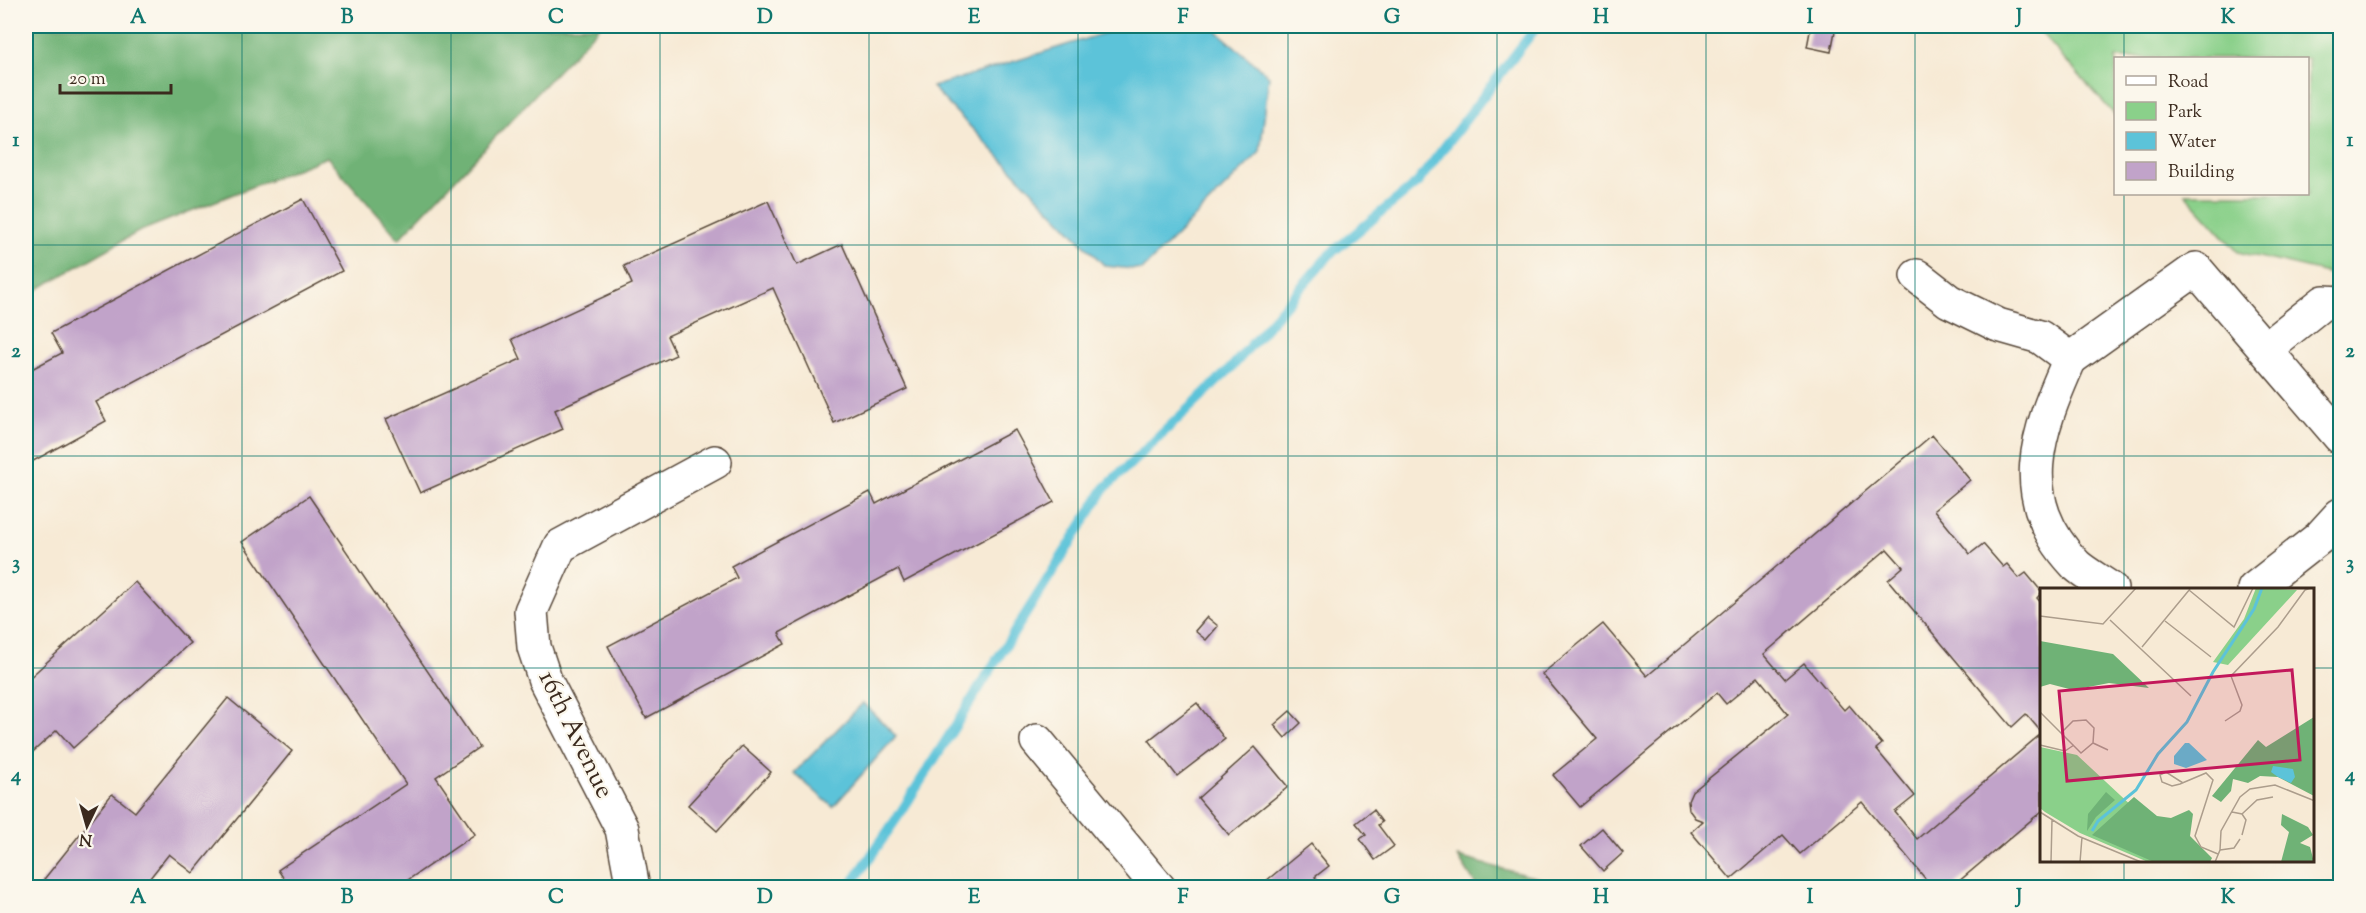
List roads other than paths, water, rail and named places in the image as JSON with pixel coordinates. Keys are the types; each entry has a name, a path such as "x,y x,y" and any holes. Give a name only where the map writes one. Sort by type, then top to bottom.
{"street":[{"path":"2109,588 2078,566 2061,546 2047,523 2039,503 2035,481 2038,445 2048,408 2070,359 2196,269 2340,437"},
{"path":"1917,276 1948,301 1998,325 2040,337 2070,359"},
{"path":"2265,349 2324,302 2340,303"},
{"name":"16th Avenue","path":"633,888 622,829 545,680 534,647 531,612 560,546 715,462"},
{"path":"2255,588 2319,538 2340,515"},
{"path":"1037,741 1159,888"}],"water":[{"path":"1127,26 1211,26 1269,76 1260,152 1142,270 1105,266 932,87"},
{"path":"863,703 896,736 833,807 794,773"}],"waterway":[{"path":"849,888 901,812 1105,488 1231,368 1330,254 1417,183 1537,26"}]}
